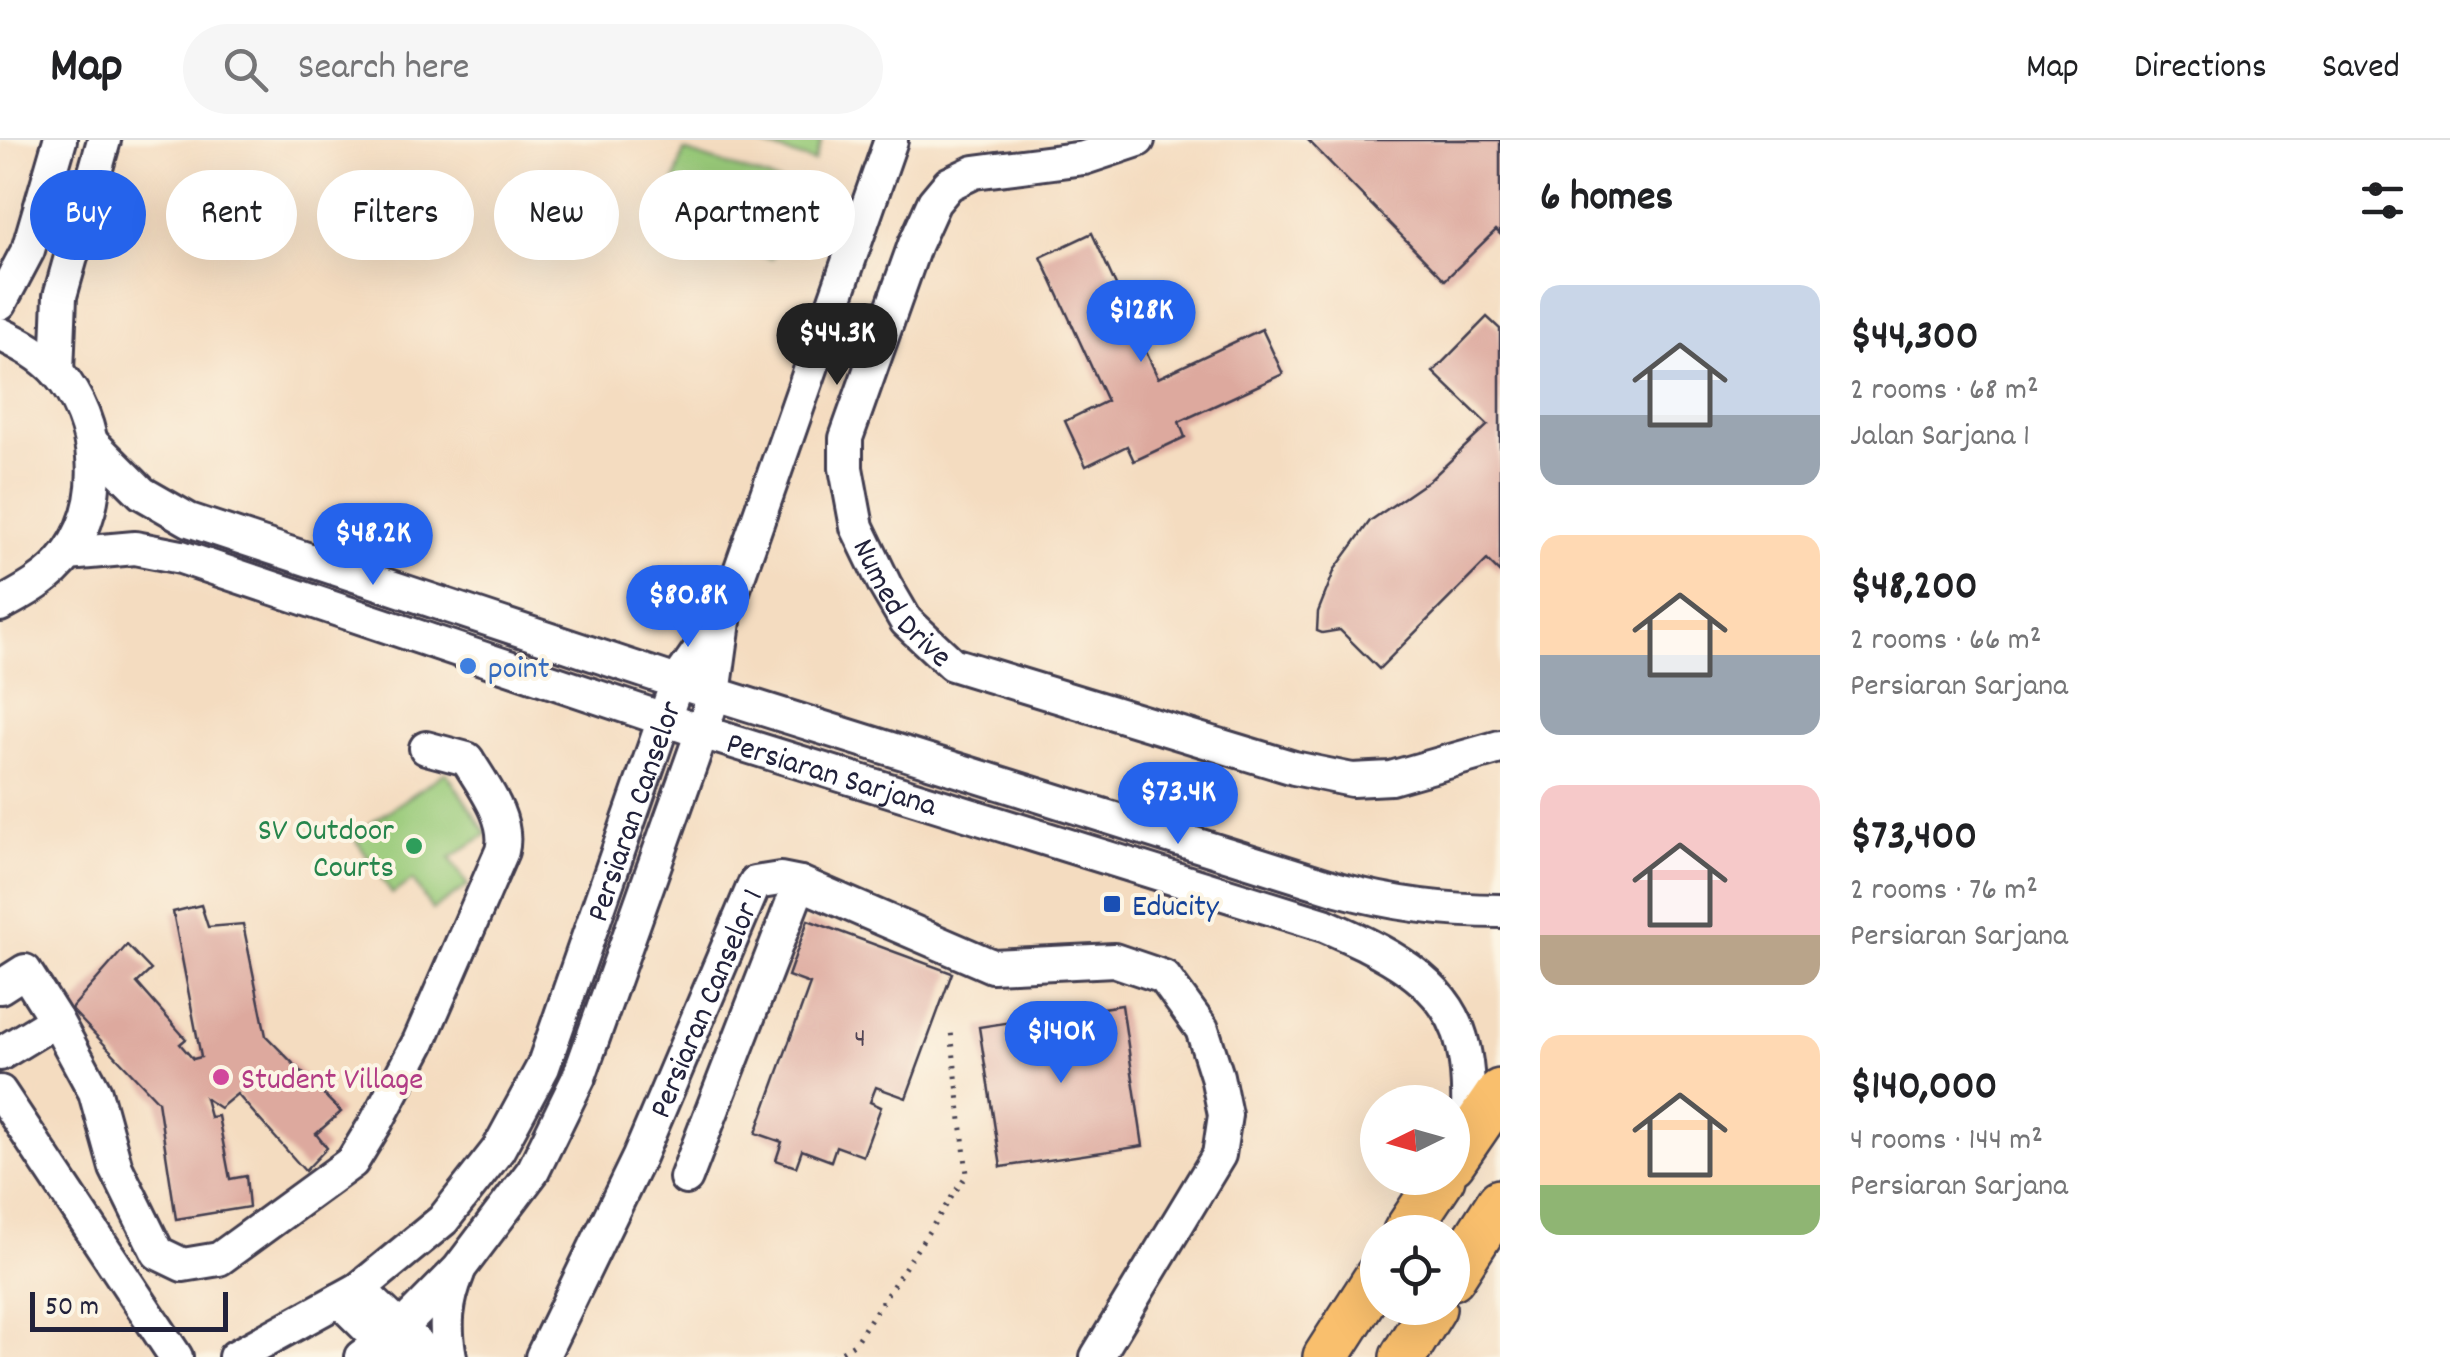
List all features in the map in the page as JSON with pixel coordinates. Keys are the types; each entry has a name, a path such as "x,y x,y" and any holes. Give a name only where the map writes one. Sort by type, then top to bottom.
{"highway":[{"path":"1470,1136 1500,1092"},
{"path":"1470,1249 1500,1202"},
{"path":"1326,1357 1360,1304"},
{"path":"1403,1357 1423,1325"}],"street":[{"path":"0,303 28,250 60,140"},
{"path":"57,372 60,296 104,140"},
{"path":"725,614 890,140"},
{"name":"Numed Drive","path":"1138,140 1084,158 974,172 949,184 934,202 915,244 846,438 846,468 857,527 906,621 952,664 1294,768 1352,780 1391,778 1500,747"},
{"path":"0,334 29,348 57,372 80,406 92,443 94,482 86,519 68,554 36,586 0,605"},
{"name":"Persiaran Sarjana","path":"92,443 142,493 190,520 676,682 1338,890 1415,907 1500,912"},
{"name":"Persiaran Sarjana","path":"68,554 135,548 181,557 702,732 1324,924 1376,948 1414,973 1442,1003 1458,1029 1467,1069 1466,1085"},
{"name":"Persiaran Canselor","path":"235,1357 349,1294 443,1220 498,1150 543,1067 676,682 725,614"},
{"name":"Persiaran Canselor","path":"385,1346 459,1269 532,1171 580,1077 714,694 725,614"},
{"path":"0,986 24,971 56,1020 95,1092 116,1168 158,1253 183,1265 218,1258 352,1162 419,1042 502,851 506,837 494,804 467,760 426,748"},
{"name":"Persiaran Canselor 1","path":"542,1357 639,1157 754,883 780,879 800,883 992,966 1114,960 1164,977 1202,1029 1225,1116 1219,1155 1097,1357"},
{"path":"686,1178 800,883"},
{"path":"710,985 747,1024"},
{"path":"0,1054 56,1020"},
{"path":"0,1092 176,1357"},
{"path":"450,1357 445,1323 449,1295 459,1269"},
{"path":"349,1294 385,1346 431,1357"}],"path":[{"path":"833,1357 854,1344 967,1174 951,1031"}],"green space":[{"path":"746,140 822,140 814,162"},
{"path":"684,151 742,170 678,170"},
{"name":"SV Outdoor Courts","path":"446,772 487,834 450,858 468,886 432,910 413,880 392,894 353,835"}],"building":[{"path":"1308,140 1500,140 1500,234 1496,230 1445,280"},
{"path":"1092,233 1158,378 1262,329 1283,374 1179,422 1185,437 1134,461 1127,446 1086,466 1065,421 1107,401 1041,257"},
{"path":"1487,317 1500,329 1500,573 1487,560 1379,669 1340,630 1317,631 1318,612 1335,569 1370,521 1431,479 1488,425 1433,372"},
{"name":"Student Village","path":"201,905 208,927 243,924 266,1036 341,1112 316,1134 327,1148 305,1171 237,1094 220,1108 205,1098 210,1117 218,1116 230,1179 246,1176 249,1207 176,1219 158,1101 71,1009 127,945 151,970 137,983 186,1039 180,1044 193,1059 201,1057 173,912"},
{"path":"808,920 952,973 906,1098 876,1087 870,1102 881,1107 863,1156 836,1146 831,1161 802,1150 796,1167 776,1160 782,1142 756,1133 810,984 788,976"},
{"path":"1122,1005 1143,1146 1001,1167 979,1027"}],"place":[{"name":"point","path":"468,666"},
{"name":"SV Outdoor Courts","path":"414,846"},
{"name":"Educity","path":"1112,904"},
{"name":"Student Village","path":"221,1077"}]}
